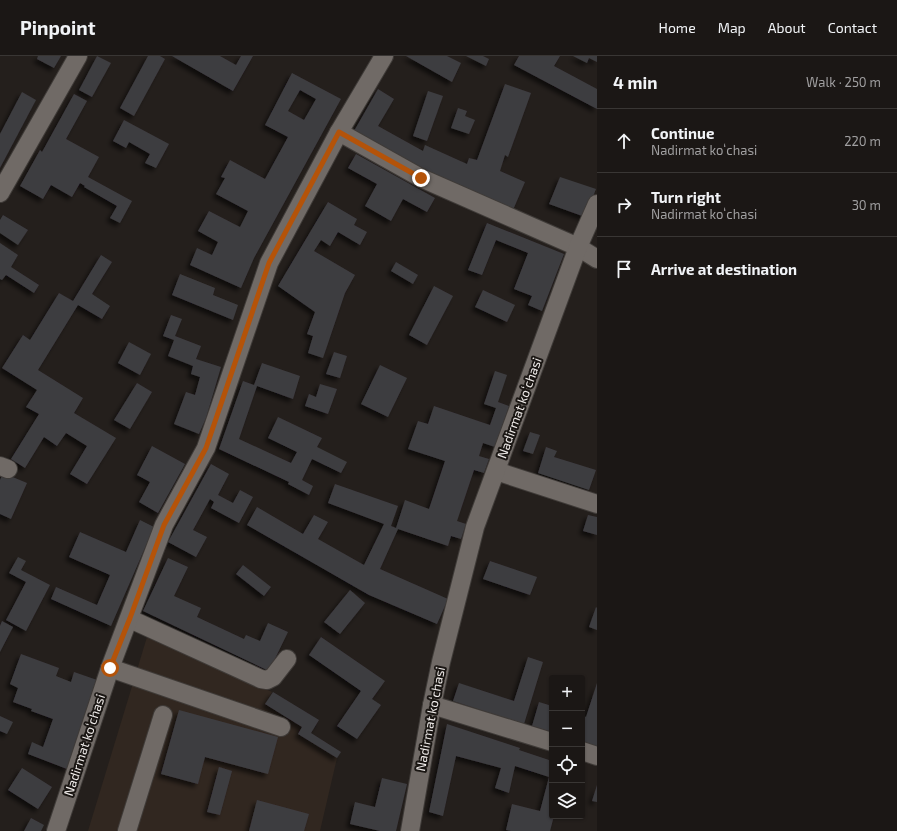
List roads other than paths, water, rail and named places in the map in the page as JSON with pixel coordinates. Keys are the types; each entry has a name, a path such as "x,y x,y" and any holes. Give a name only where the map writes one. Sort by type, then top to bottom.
{"street":[{"path":"0,193 78,56"},
{"name":"Nadirmat koʻchasi","path":"56,831 110,668 164,525 206,448 269,263 339,132 384,56"},
{"path":"339,132 421,178 578,247 597,259"},
{"name":"Nadirmat koʻchasi","path":"410,831 441,662 476,527 578,247 597,204"},
{"path":"496,471 597,504"},
{"path":"130,618 261,679 268,680 273,677 287,659"},
{"path":"110,668 281,727"},
{"path":"432,705 549,741"},
{"path":"127,831 162,715"},
{"path":"585,752 597,756"}]}
